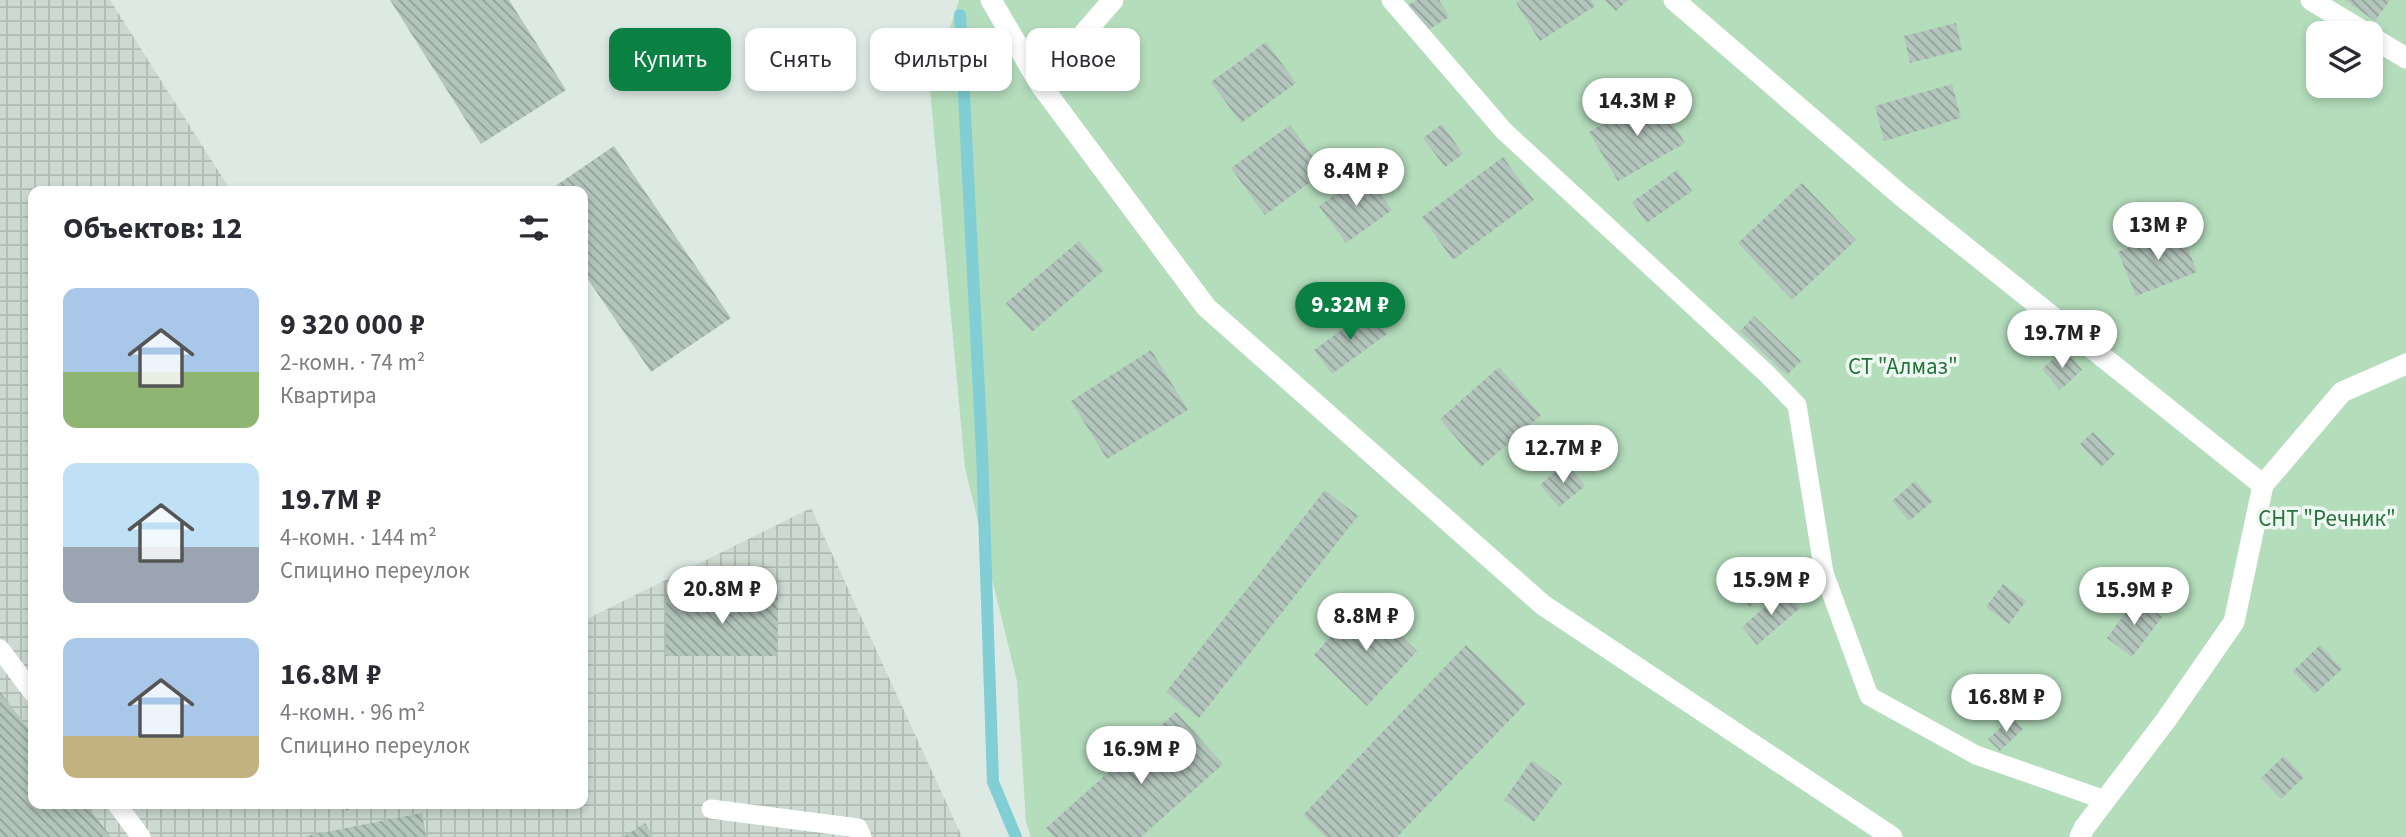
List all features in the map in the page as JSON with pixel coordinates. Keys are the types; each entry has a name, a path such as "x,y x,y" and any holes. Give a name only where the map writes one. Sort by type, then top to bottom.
{"street":[{"path":"991,0 1026,59"},
{"path":"1089,28 1113,0"},
{"path":"1674,0 1904,198 2263,485"},
{"path":"2311,0 2346,21"},
{"path":"2383,44 2406,58"},
{"path":"1046,91 1206,307 1543,605 1892,837"},
{"path":"2080,837 2234,622 2263,485 2342,392 2406,364"}],"lane":[{"path":"1391,0 1504,131 1767,374 1797,405 1824,573 1869,696 1976,755 2105,800"},
{"path":"0,649 28,686"},
{"path":"120,809 141,837"},
{"path":"711,809 858,828 862,837"}],"shaded area":[{"path":"0,0 110,0 228,186 28,186 28,809 588,809 588,619 811,508 962,837 0,837"}],"green space":[{"name":"СТ \"Алмаз\"","path":"959,0 2406,0 2406,837 1031,837 1026,822 1017,681 965,468 930,91 1012,91 1012,28 950,28"}],"building":[{"path":"390,0 509,0 566,90 481,144"},
{"path":"1417,0 1439,0 1449,17 1425,32 1408,5"},
{"path":"1520,0 1591,0 1595,6 1540,41 1516,3"},
{"path":"1605,0 1628,0 1616,11"},
{"path":"2345,0 2390,0 2375,21"},
{"path":"1956,23 1962,50 1910,63 1904,36"},
{"path":"1266,42 1296,83 1241,123 1211,82"},
{"path":"1952,84 1961,118 1884,141 1875,106"},
{"path":"1656,94 1685,143 1618,181 1589,132"},
{"path":"1442,124 1463,154 1445,167 1423,138"},
{"path":"1290,125 1324,172 1265,215 1231,168"},
{"path":"614,146 731,318 651,372 588,279 588,186 555,186"},
{"path":"1503,157 1534,200 1453,260 1422,217"},
{"path":"1677,170 1692,191 1647,223 1632,202"},
{"path":"1365,173 1392,210 1346,243 1319,206"},
{"path":"1802,183 1856,240 1792,300 1738,243"},
{"path":"2180,227 2197,272 2136,296 2118,252"},
{"path":"1079,241 1104,270 1032,332 1006,303"},
{"path":"1369,310 1387,334 1332,374 1314,350"},
{"path":"1754,316 1801,361 1787,375 1740,331"},
{"path":"2064,349 2082,370 2060,390 2042,369"},
{"path":"1151,350 1188,410 1107,459 1071,401"},
{"path":"1499,367 1541,415 1481,467 1440,419"},
{"path":"2093,432 2115,454 2101,467 2080,444"},
{"path":"1566,462 1585,486 1559,507 1540,485"},
{"path":"1915,481 1933,501 1909,521 1892,501"},
{"path":"1325,490 1358,516 1199,718 1166,692"},
{"path":"1756,563 1775,585 1750,607 1731,585"},
{"path":"2003,584 2026,601 2009,624 1986,607"},
{"path":"1784,590 1800,608 1757,645 1742,627"},
{"path":"666,596 778,597 777,656 666,656"},
{"path":"2136,598 2162,617 2132,657 2107,638"},
{"path":"1364,600 1417,651 1367,706 1314,655"},
{"path":"1466,645 1526,703 1397,837 1326,837 1303,815"},
{"path":"2320,645 2342,669 2315,694 2293,671"},
{"path":"0,692 28,728 28,809 90,809 111,837 0,837"},
{"path":"1176,712 1223,764 1141,837 1054,837 1046,828"},
{"path":"2012,717 2023,729 2000,751 1988,739"},
{"path":"2284,756 2304,777 2281,799 2261,778"},
{"path":"1532,760 1562,783 1534,822 1504,800"},
{"path":"422,813 426,837 306,837 306,836"},
{"path":"645,823 653,837 623,837"}],"waterway":[{"path":"960,15 982,452 993,782 1016,837"}],"park label":[{"name":"СНТ \"Речник\"","path":"2327,518"}]}
